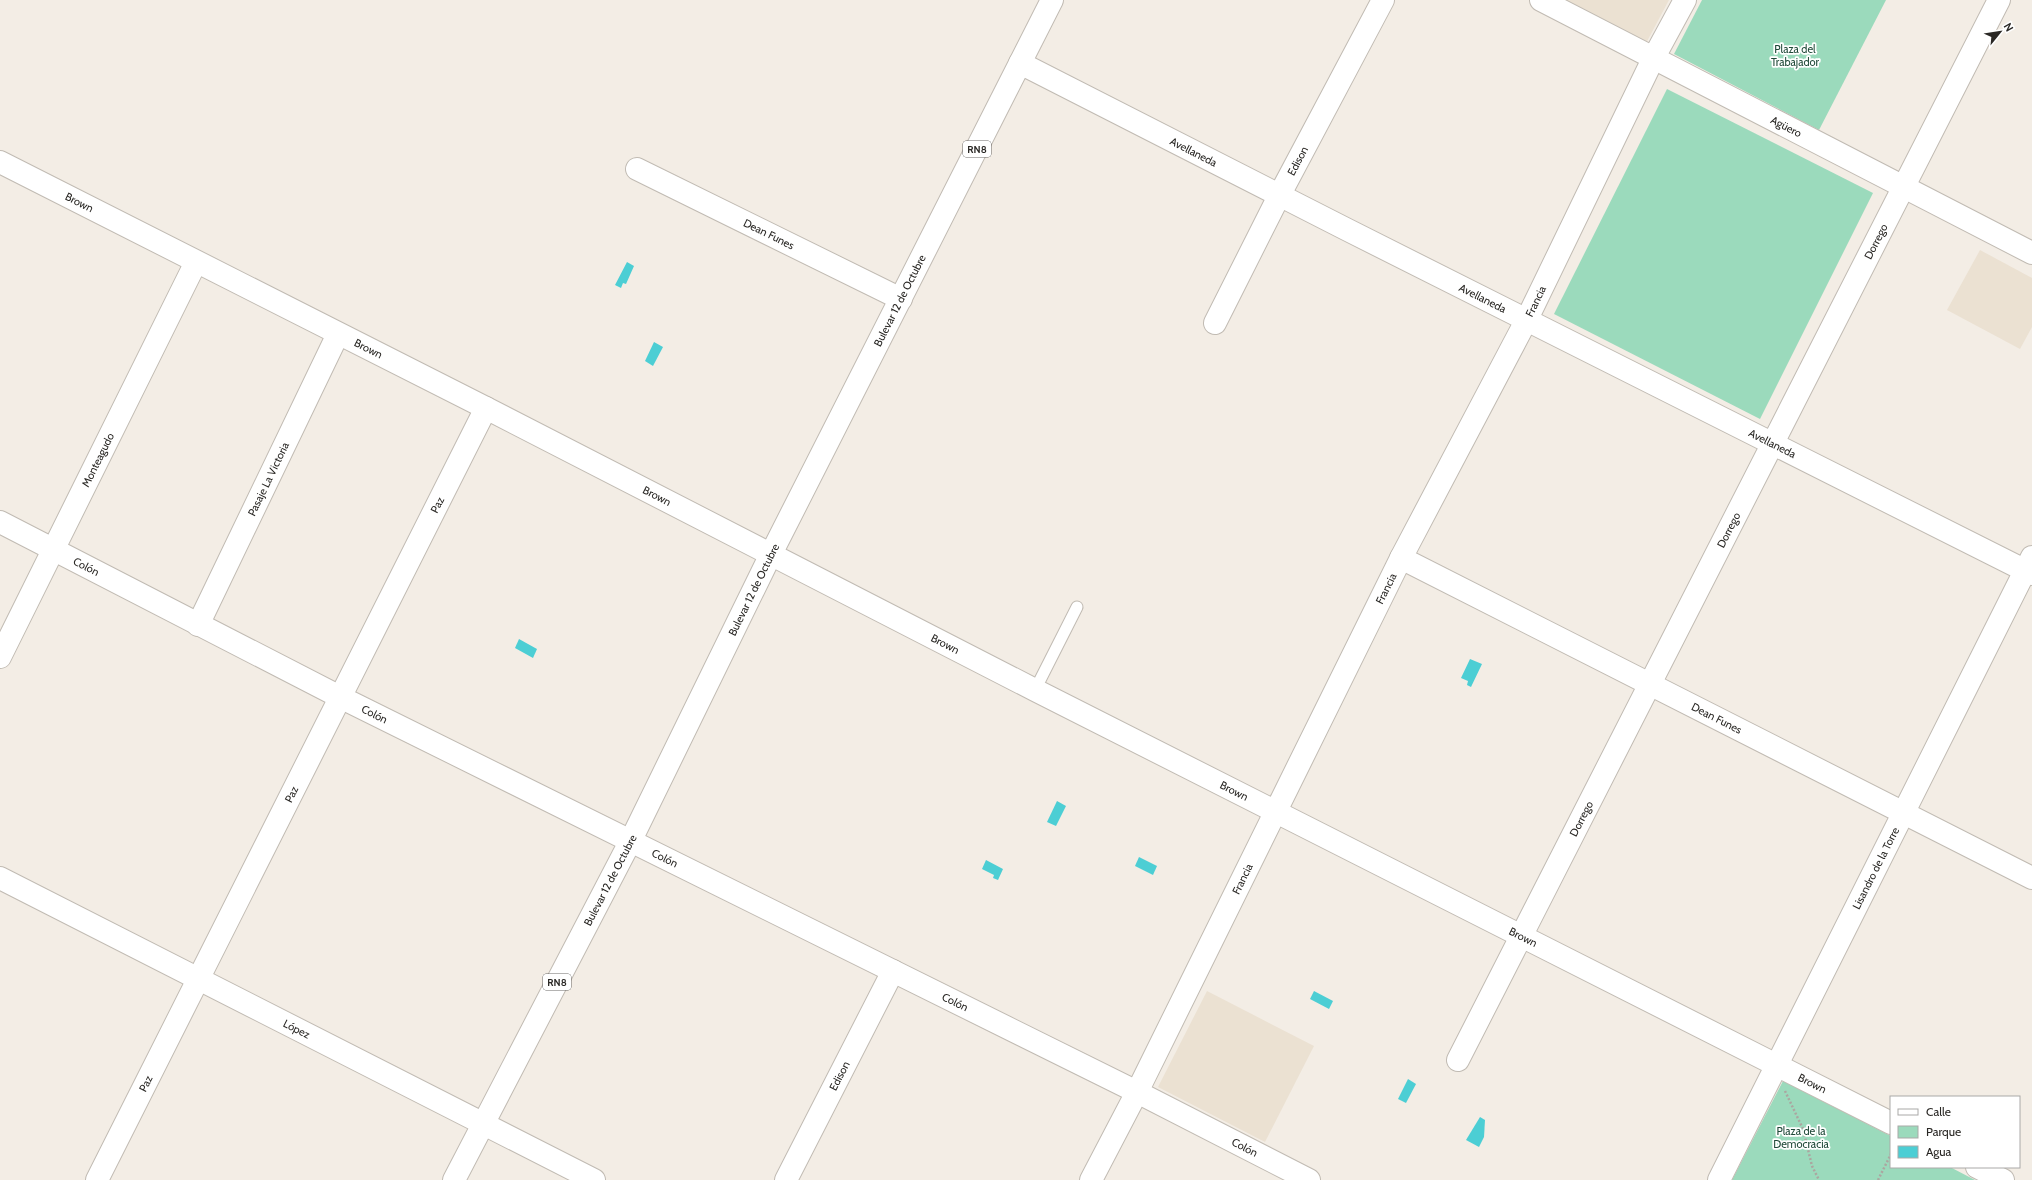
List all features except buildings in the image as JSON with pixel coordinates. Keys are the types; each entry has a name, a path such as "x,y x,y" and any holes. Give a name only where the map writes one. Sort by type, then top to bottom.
{"main road":[{"name":"Bulevar 12 de Octubre","path":"454,1180 631,840 771,554 1052,0"},
{"name":"Edison","path":"1215,322 1279,196 1383,0"},
{"name":"Agüero","path":"1541,0 2032,254"},
{"name":"Francia","path":"1091,1180 1137,1092 1401,558 1527,319 1653,59 1685,0"},
{"name":"Dorrego","path":"1458,1060 1999,0"},
{"name":"Avellaneda","path":"1020,63 1279,196 1772,443 2030,567"},
{"name":"Brown","path":"0,162 486,408 1034,690 1890,1122"},
{"name":"Dean Funes","path":"637,169 901,299"},
{"name":"Monteagudo","path":"0,657 196,262"},
{"name":"Pasaje La Victoria","path":"198,625 338,334"},
{"name":"Paz","path":"97,1180 486,408"},
{"name":"Colón","path":"0,522 340,697 1137,1092 1309,1180"},
{"name":"Dean Funes","path":"1401,558 2032,878"},
{"name":"Lisandro de la Torre","path":"1719,1180 1903,812 2030,567"},
{"name":"López","path":"0,878 594,1180"},
{"name":"Edison","path":"786,1180 893,971"},
{"path":"1979,1168 2003,1180"}],"lane":[{"path":"1034,690 1077,607"}],"path":[{"path":"1776,1065 1785,1092 1803,1129 1812,1166 1819,1180"},
{"path":"1878,1180 1890,1156"}],"shaded area":[{"path":"1553,0 1669,0 1644,47"},
{"path":"1980,250 2032,278 2032,327 2020,349 1947,310"},
{"path":"1207,991 1314,1046 1265,1142 1158,1087"}],"green space":[{"name":"Plaza del Trabajador","path":"1702,0 1886,0 1819,130 1674,54"},
{"path":"1667,89 1873,193 1760,419 1554,314"},
{"name":"Plaza de la Democracia","path":"1783,1081 1890,1135 1890,1168 1952,1168 1975,1180 1732,1180"}],"water":[{"path":"627,262 634,266 626,284 623,283 621,288 615,285"},
{"path":"654,342 663,347 653,366 645,361"},
{"path":"519,639 537,649 533,658 515,648"},
{"path":"1470,659 1482,664 1471,687 1467,685 1468,681 1461,678"},
{"path":"1057,801 1066,806 1056,826 1047,822"},
{"path":"1139,857 1157,866 1153,875 1135,866"},
{"path":"986,860 1003,869 998,880 993,878 994,875 982,869"},
{"path":"1314,991 1333,1001 1329,1009 1310,999"},
{"path":"1408,1079 1416,1084 1406,1103 1398,1099"},
{"path":"1480,1117 1485,1120 1484,1137 1479,1147 1466,1140"}]}
